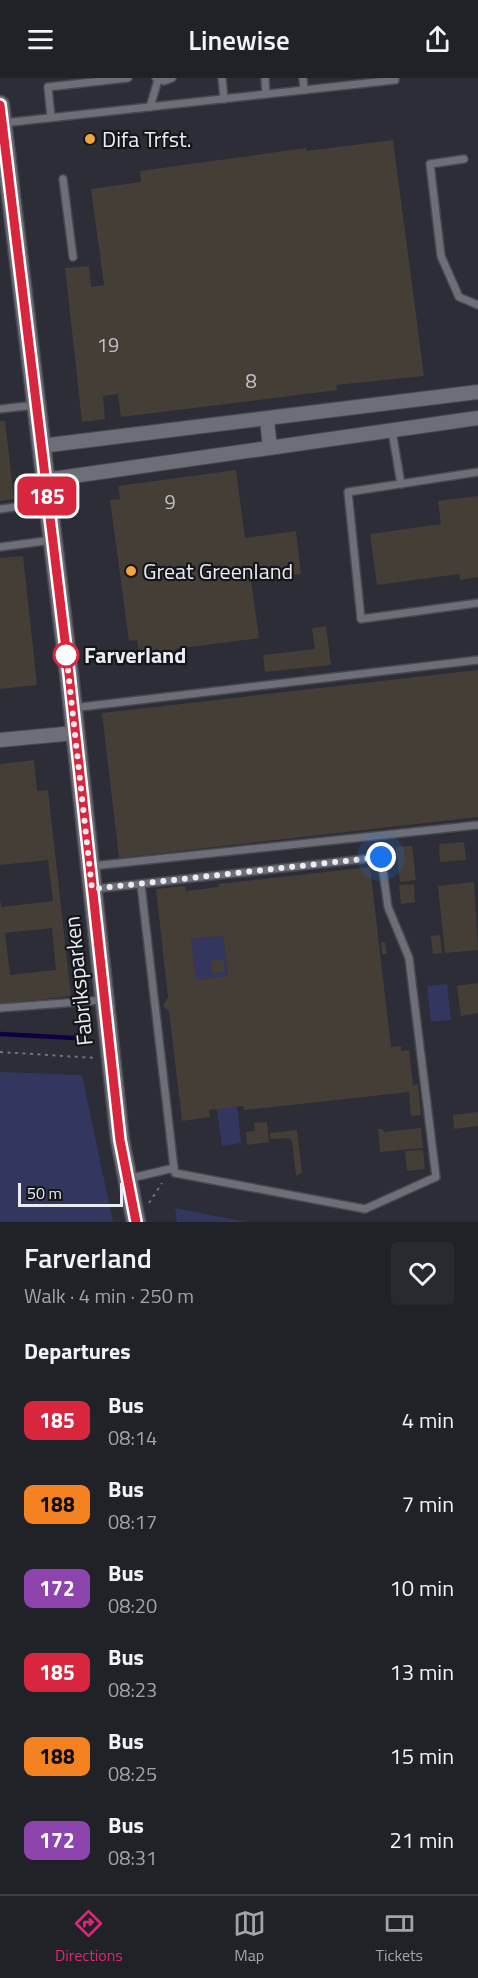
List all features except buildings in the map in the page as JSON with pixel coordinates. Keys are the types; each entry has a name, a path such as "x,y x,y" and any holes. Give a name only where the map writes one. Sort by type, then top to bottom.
{"street":[{"name":"Fabriksparken","path":"1,114 7,215 36,405 111,1059 126,1179 136,1222"},
{"path":"41,446 267,420 478,392"},
{"path":"45,480 478,418"},
{"path":"267,420 270,448"},
{"path":"0,740 75,733"}],"lane":[{"path":"51,117 48,87 128,78"},
{"path":"150,107 157,79 164,81 172,78"},
{"path":"222,78 224,99"},
{"path":"265,78 266,94"},
{"path":"303,78 304,90"},
{"path":"338,78 340,86"},
{"path":"1,114 51,117 340,86 370,80 395,80 395,78"},
{"path":"464,159 430,164 441,256 459,297 478,305"},
{"path":"63,179 73,257"},
{"path":"0,409 36,405"},
{"path":"392,430 400,484"},
{"path":"478,472 348,492 361,620 478,603"},
{"path":"0,509 48,503"},
{"path":"0,547 51,540"},
{"path":"72,708 478,660"},
{"path":"89,866 478,825"},
{"path":"92,889 381,857 388,906 409,958 436,1177 365,1209 175,1173 141,885"},
{"path":"0,1008 104,1000"},
{"path":"126,1179 174,1168"}],"path":[{"path":"0,1053 111,1059"},
{"path":"151,1202 162,1184 164,1170"}],"shaded area":[{"path":"223,936 228,976 196,980 191,939"},
{"path":"447,984 451,1020 431,1022 427,986"},
{"path":"0,1072 82,1075 113,1222 0,1222"},
{"path":"237,1106 241,1143 222,1146 217,1109"},
{"path":"175,1208 246,1222 177,1222"}],"waterway":[{"path":"0,1034 74,1038"}],"bus line":[{"name":"185","path":"0,105 69,674 120,1140 136,1222"}],"place":[{"name":"Difa Trfst.","path":"90,139"},
{"name":"Great Greenland","path":"131,571"},
{"name":"Farverland","path":"66,655"}],"route":[{"path":"66,655 66,652 92,889 381,857"}]}
